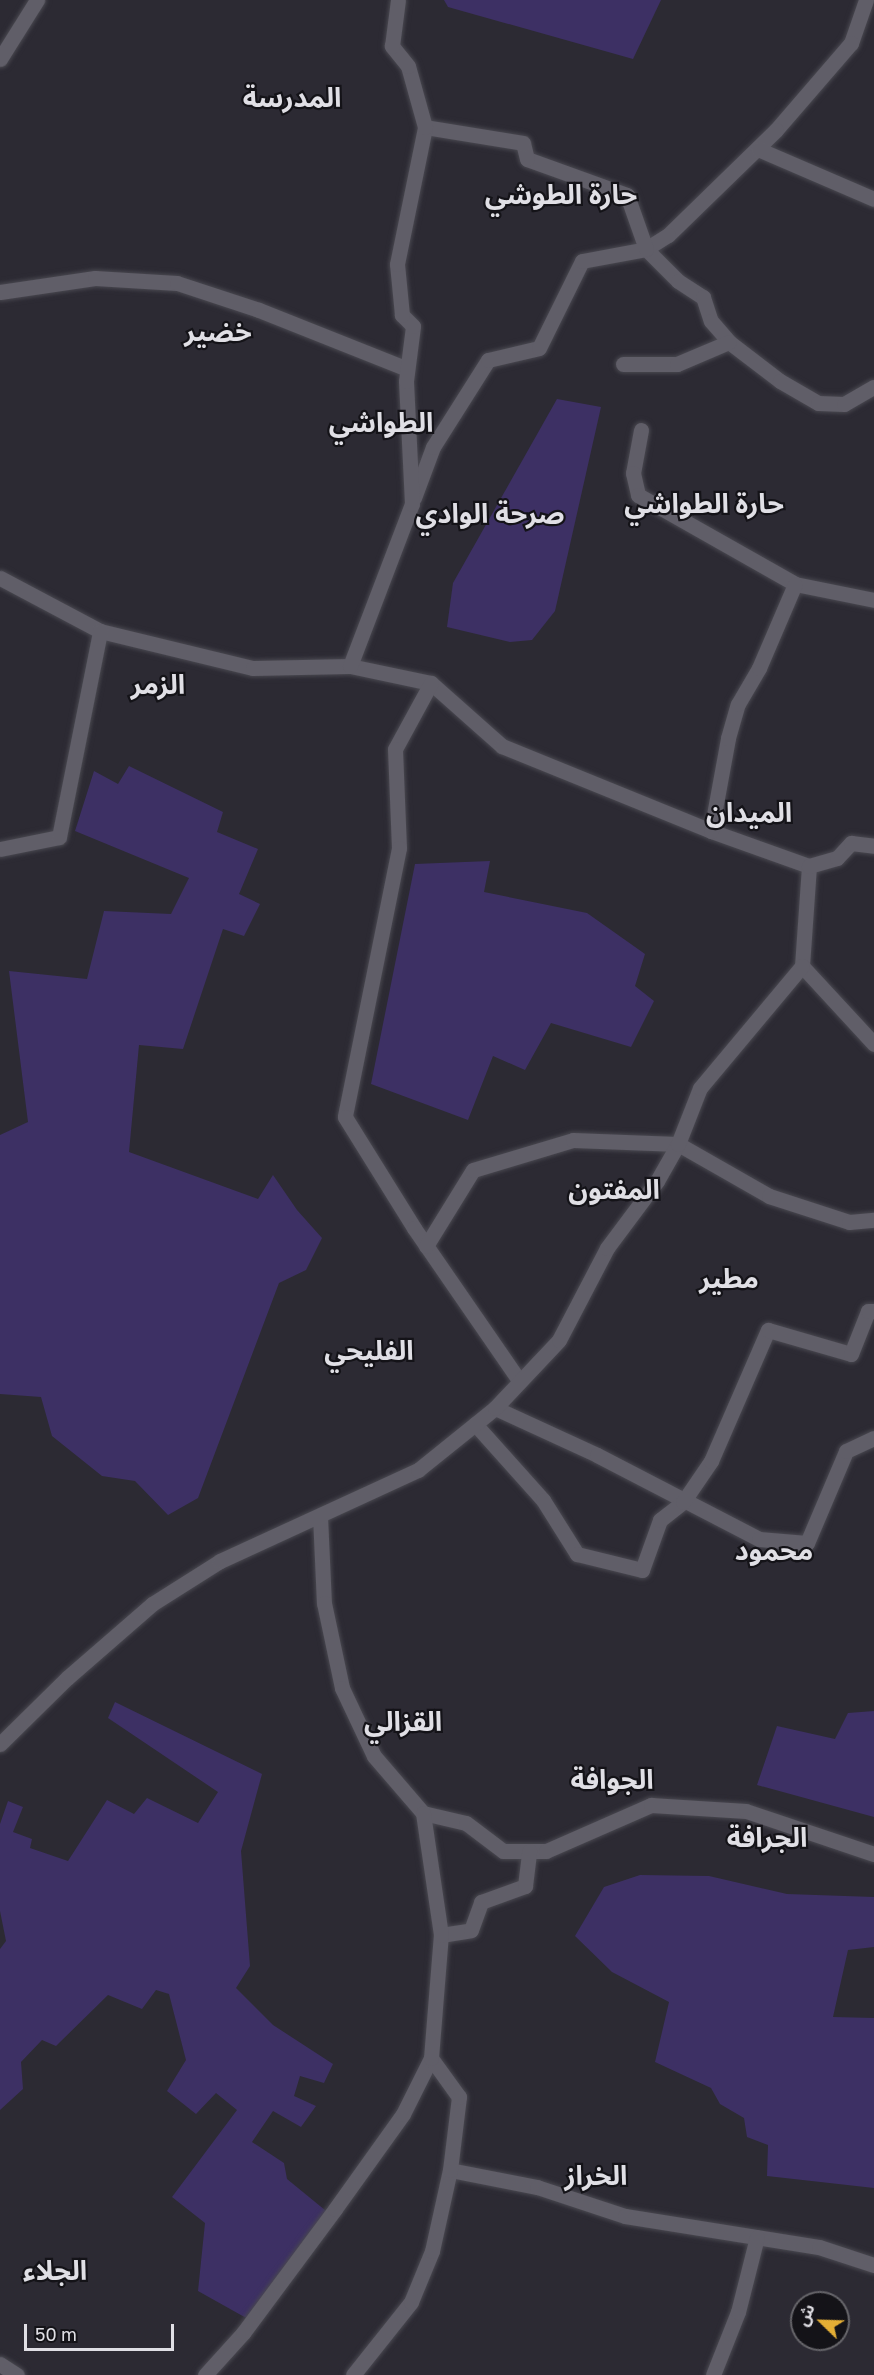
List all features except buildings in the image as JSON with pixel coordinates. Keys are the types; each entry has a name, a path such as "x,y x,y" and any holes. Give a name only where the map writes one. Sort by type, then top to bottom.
{"street":[{"path":"0,59 37,0"},
{"path":"398,0 392,46 408,66 424,127 397,264 402,315 413,326 407,369 412,504"},
{"path":"350,666 433,447 488,360 539,348 582,261 646,249 668,235 758,149 851,43 866,0"},
{"path":"424,127 523,143 527,159 627,195 646,249 678,280 703,297 711,321 729,342 780,381 818,403 844,404 874,387"},
{"path":"758,149 874,199"},
{"path":"0,292 96,278 177,283 259,310 407,369"},
{"path":"623,364 677,364 729,342"},
{"path":"640,430 633,473 638,495 795,584 874,600"},
{"path":"0,578 100,631 253,668 350,666 431,683 502,746 711,831 809,866 837,858 851,843 874,846"},
{"path":"711,831 728,738 738,704 759,668 795,584"},
{"path":"0,849 59,837 100,631"},
{"path":"431,683 395,749 399,848 345,1117 426,1246 518,1379"},
{"path":"0,1744 67,1678 152,1605 220,1561 418,1470 495,1408 518,1379 559,1340 607,1248 657,1181 678,1144 699,1088 802,966 809,866"},
{"path":"802,966 874,1044"},
{"path":"426,1246 473,1170 573,1140 678,1144 769,1196 849,1222 874,1220"},
{"path":"475,1424 543,1500 577,1554 642,1570 660,1520 682,1502 711,1461 768,1330 851,1354 868,1311 874,1311"},
{"path":"495,1408 597,1455 682,1502 759,1539 807,1543 846,1452 874,1438"},
{"path":"205,2375 243,2333 356,2181 403,2114 431,2058 441,1935 423,1814 375,1756 342,1688 324,1603 320,1516"},
{"path":"423,1814 466,1823 503,1851 546,1851 651,1805 746,1811 874,1854"},
{"path":"441,1935 471,1930 481,1902 525,1886 529,1851"},
{"path":"353,2375 411,2302 432,2251 450,2170 459,2097 431,2058"},
{"path":"450,2170 537,2187 625,2216 819,2247 874,2265"},
{"path":"713,2375 738,2312 758,2238"},
{"path":"0,2364 17,2375"}],"shaded area":[{"path":"444,0 661,0 633,59 448,7"},
{"path":"557,399 601,407 555,611 532,640 510,642 447,627 453,583"},
{"path":"129,766 223,812 217,832 258,849 239,894 260,904 244,936 223,929 183,1049 139,1045 129,1152 258,1199 273,1175 297,1210 322,1238 306,1270 279,1283 198,1498 168,1515 135,1481 102,1476 52,1436 41,1397 0,1394 0,1135 28,1122 9,971 87,979 104,911 171,914 189,878 75,831 94,771 118,784"},
{"path":"490,861 484,892 587,913 645,954 635,986 654,1001 631,1047 551,1023 525,1070 493,1056 468,1120 371,1084 415,864"},
{"path":"115,1702 262,1774 241,1851 250,1966 236,1988 273,2025 333,2064 324,2083 300,2076 294,2096 316,2106 301,2127 273,2111 252,2142 284,2163 287,2179 331,2215 248,2319 198,2291 205,2223 172,2197 237,2110 216,2093 196,2114 167,2091 186,2060 169,1994 156,1990 142,2009 108,1995 56,2046 42,2040 21,2062 23,2089 0,2110 0,1949 6,1941 0,1911 0,1824 8,1801 23,1807 13,1832 32,1839 30,1848 68,1861 107,1800 134,1814 147,1798 198,1823 218,1792 108,1718"},
{"path":"874,1711 874,1817 757,1785 777,1726 835,1739 848,1713"},
{"path":"640,1875 709,1876 787,1894 874,1897 874,1947 848,1950 833,2017 874,2018 874,2188 767,2176 768,2145 747,2137 744,2118 720,2104 711,2088 655,2062 669,2002 612,1972 575,1936 604,1887"}],"district":[{"name":"المدرسة","path":"292,98"},
{"name":"حارة الطوشي","path":"561,195"},
{"name":"خضير","path":"218,332"},
{"name":"الطواشي","path":"381,423"},
{"name":"حارة الطواشي","path":"704,504"},
{"name":"صرحة الوادي","path":"490,514"},
{"name":"الزمر","path":"158,685"},
{"name":"الميدان","path":"749,813"},
{"name":"المفتون","path":"614,1190"},
{"name":"مطير","path":"729,1279"},
{"name":"الفليحي","path":"369,1351"},
{"name":"محمود","path":"774,1551"},
{"name":"القزالي","path":"403,1722"},
{"name":"الجوافة","path":"612,1780"},
{"name":"الجرافة","path":"767,1838"},
{"name":"الخراز","path":"596,2176"},
{"name":"الجلاء","path":"55,2271"}]}
